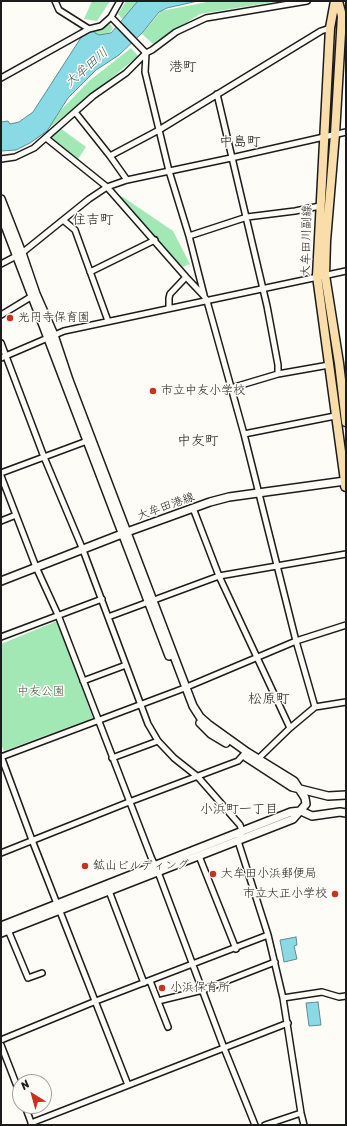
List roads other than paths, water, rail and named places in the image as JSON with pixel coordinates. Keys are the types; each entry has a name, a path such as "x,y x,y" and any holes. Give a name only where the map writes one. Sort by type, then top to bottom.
{"main road":[{"name":"大牟田川副線","path":"337,1 330,28 320,206 321,276 329,365 346,483"},
{"name":"大牟田川副線","path":"337,1 342,16 335,134 326,241 321,276 342,363 346,417"}],"street":[{"path":"55,1 59,10 89,29"},
{"path":"1,78 89,29 101,26 111,17 120,1"},
{"path":"1,158 15,157 34,148 94,96 126,73 146,53 176,32 206,18 307,1"},
{"path":"111,17 146,53 145,72 169,171 189,236 244,434 314,707"},
{"path":"110,156 159,130 321,31 330,28"},
{"path":"217,94 263,288 278,365 278,374"},
{"path":"75,112 127,180"},
{"path":"1,264 20,255 89,199 108,186 127,180 346,132"},
{"path":"46,138 108,186 186,277 206,298"},
{"path":"1,199 34,295 69,380 150,602 183,688 193,706 208,724 292,787 328,796 346,795"},
{"path":"189,236 246,217 295,211 320,206"},
{"path":"1,215 20,255"},
{"path":"63,220 75,230 108,321"},
{"path":"90,272 155,240"},
{"path":"3,357 64,331 169,308 206,298 346,271"},
{"path":"169,308 168,298 170,294 186,277"},
{"path":"1,315 34,295"},
{"path":"51,337 87,441 125,533"},
{"path":"1,344 3,357 83,550 148,724 158,741 174,758 198,776 240,825 242,831 238,841 268,935 284,998 304,1125"},
{"path":"231,388 278,374 329,365"},
{"path":"244,434 336,416"},
{"path":"1,473 87,441"},
{"path":"1,476 36,568 58,615 255,1125"},
{"name":"大牟田港線","path":"1,581 125,533 193,508 229,497 346,483"},
{"path":"193,508 219,576 290,728"},
{"path":"1,521 16,515"},
{"path":"108,617 219,576 346,554"},
{"path":"1,637 102,599"},
{"path":"128,1085 1,757 183,688 296,641 346,625"},
{"path":"83,681 126,665"},
{"path":"258,759 314,707 346,702"},
{"path":"112,758 158,741"},
{"path":"42,972 28,978 4,932 59,907 156,869 199,856 293,819 302,810 306,804 294,781 246,753"},
{"path":"1,854 32,840 238,761 246,753"},
{"path":"1,926 109,891 242,831 291,812 302,810 312,816 340,812 346,813"},
{"path":"199,856 236,949"},
{"path":"109,891 144,983"},
{"path":"1,1040 96,1001 236,949 268,935"},
{"path":"158,1001 203,990 275,962"},
{"path":"150,981 168,1027"},
{"path":"284,998 322,992 339,997 346,996"},
{"path":"28,1114 32,1124 288,1023"},
{"path":"1,1045 12,1074"},
{"path":"266,1125 301,1113"}],"water":[{"name":"大牟田川","path":"138,1 198,1 167,8 159,12 143,32 119,55 96,70 68,98 47,131 30,143 16,150 1,151 1,122 8,121 10,124 19,122 33,112 82,36 92,28 95,33 99,35 111,33"},
{"path":"296,937 297,945 294,946 297,959 284,962 280,940"},
{"path":"318,1002 321,1025 309,1026 306,1003"}],"place":[{"name":"光円寺保育園","path":"10,318"},
{"name":"市立中友小学校","path":"153,391"},
{"name":"鉱山ビルディング","path":"85,866"},
{"name":"大牟田小浜郵便局","path":"213,874"},
{"name":"市立大正小学校","path":"335,894"},
{"name":"小浜保育所","path":"162,988"}],"district":[{"name":"港町","path":"183,67"},
{"name":"中島町","path":"240,142"},
{"name":"住吉町","path":"93,220"},
{"name":"中友町","path":"198,441"},
{"name":"松原町","path":"269,699"},
{"name":"小浜町一丁目","path":"239,810"}],"park label":[{"name":"中友公園","path":"41,692"}]}
